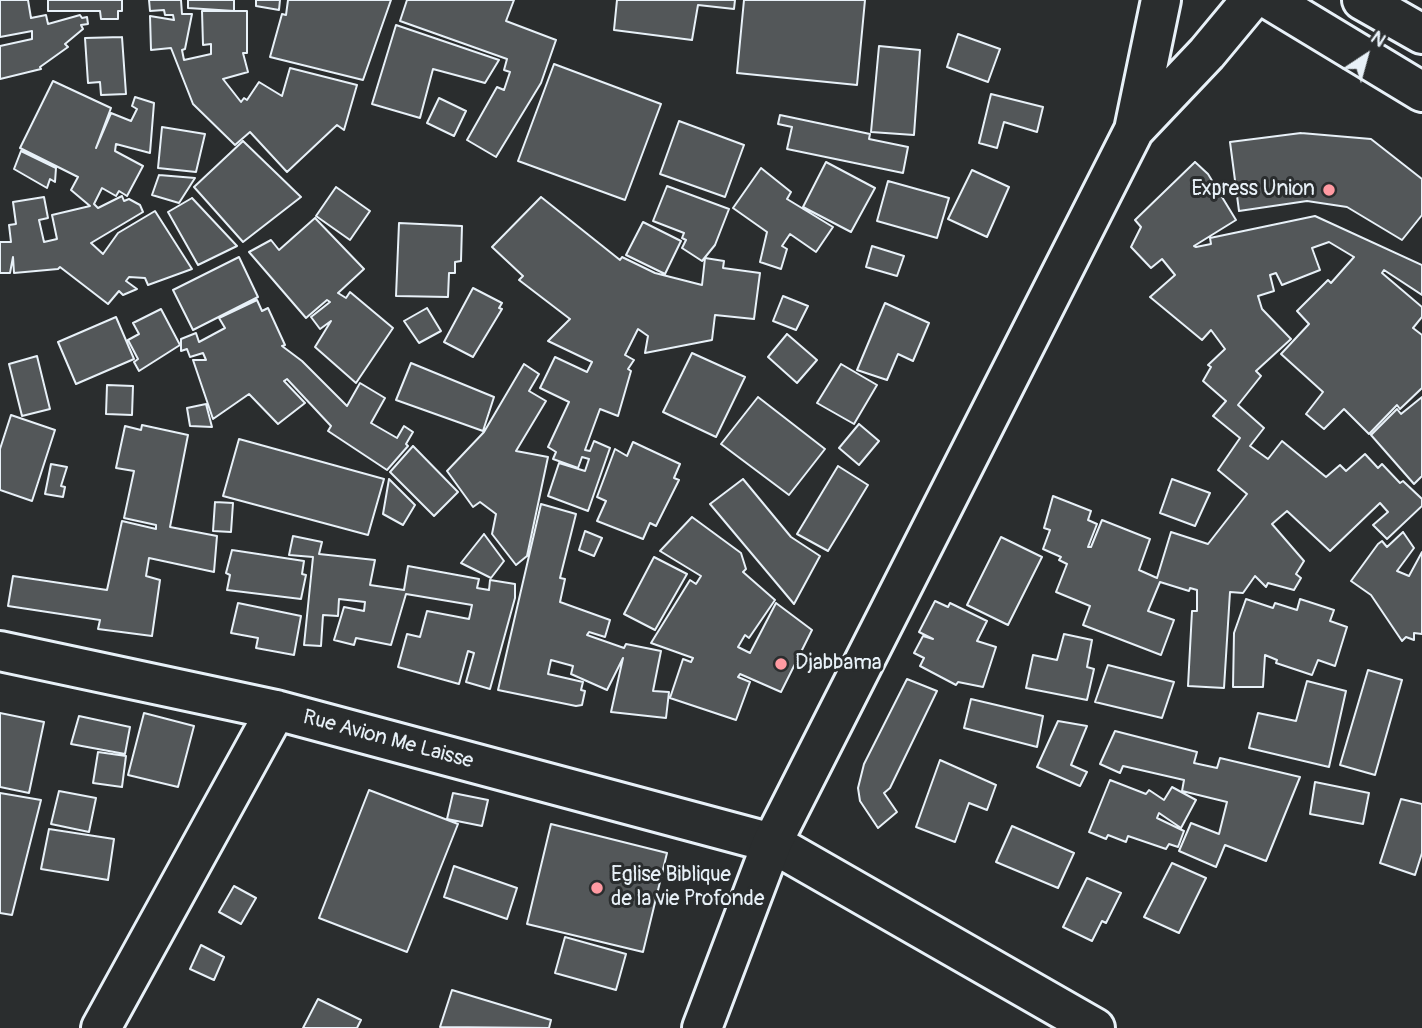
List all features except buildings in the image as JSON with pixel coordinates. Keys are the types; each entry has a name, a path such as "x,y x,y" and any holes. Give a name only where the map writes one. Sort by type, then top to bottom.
{"main road":[{"path":"702,1028 772,843 1133,130 1161,0"},
{"path":"1133,130 1207,54 1251,0"},
{"path":"1270,0 1422,92"},
{"path":"1362,0 1422,34"},
{"name":"Rue Avion Me Laisse","path":"0,650 276,710 772,843 1095,1028"},
{"path":"101,1028 276,710"}],"place":[{"name":"Express Union","path":"1329,190"},
{"name":"Djabbama","path":"781,664"},
{"name":"Eglise Biblique de la vie Profonde","path":"597,888"}]}
